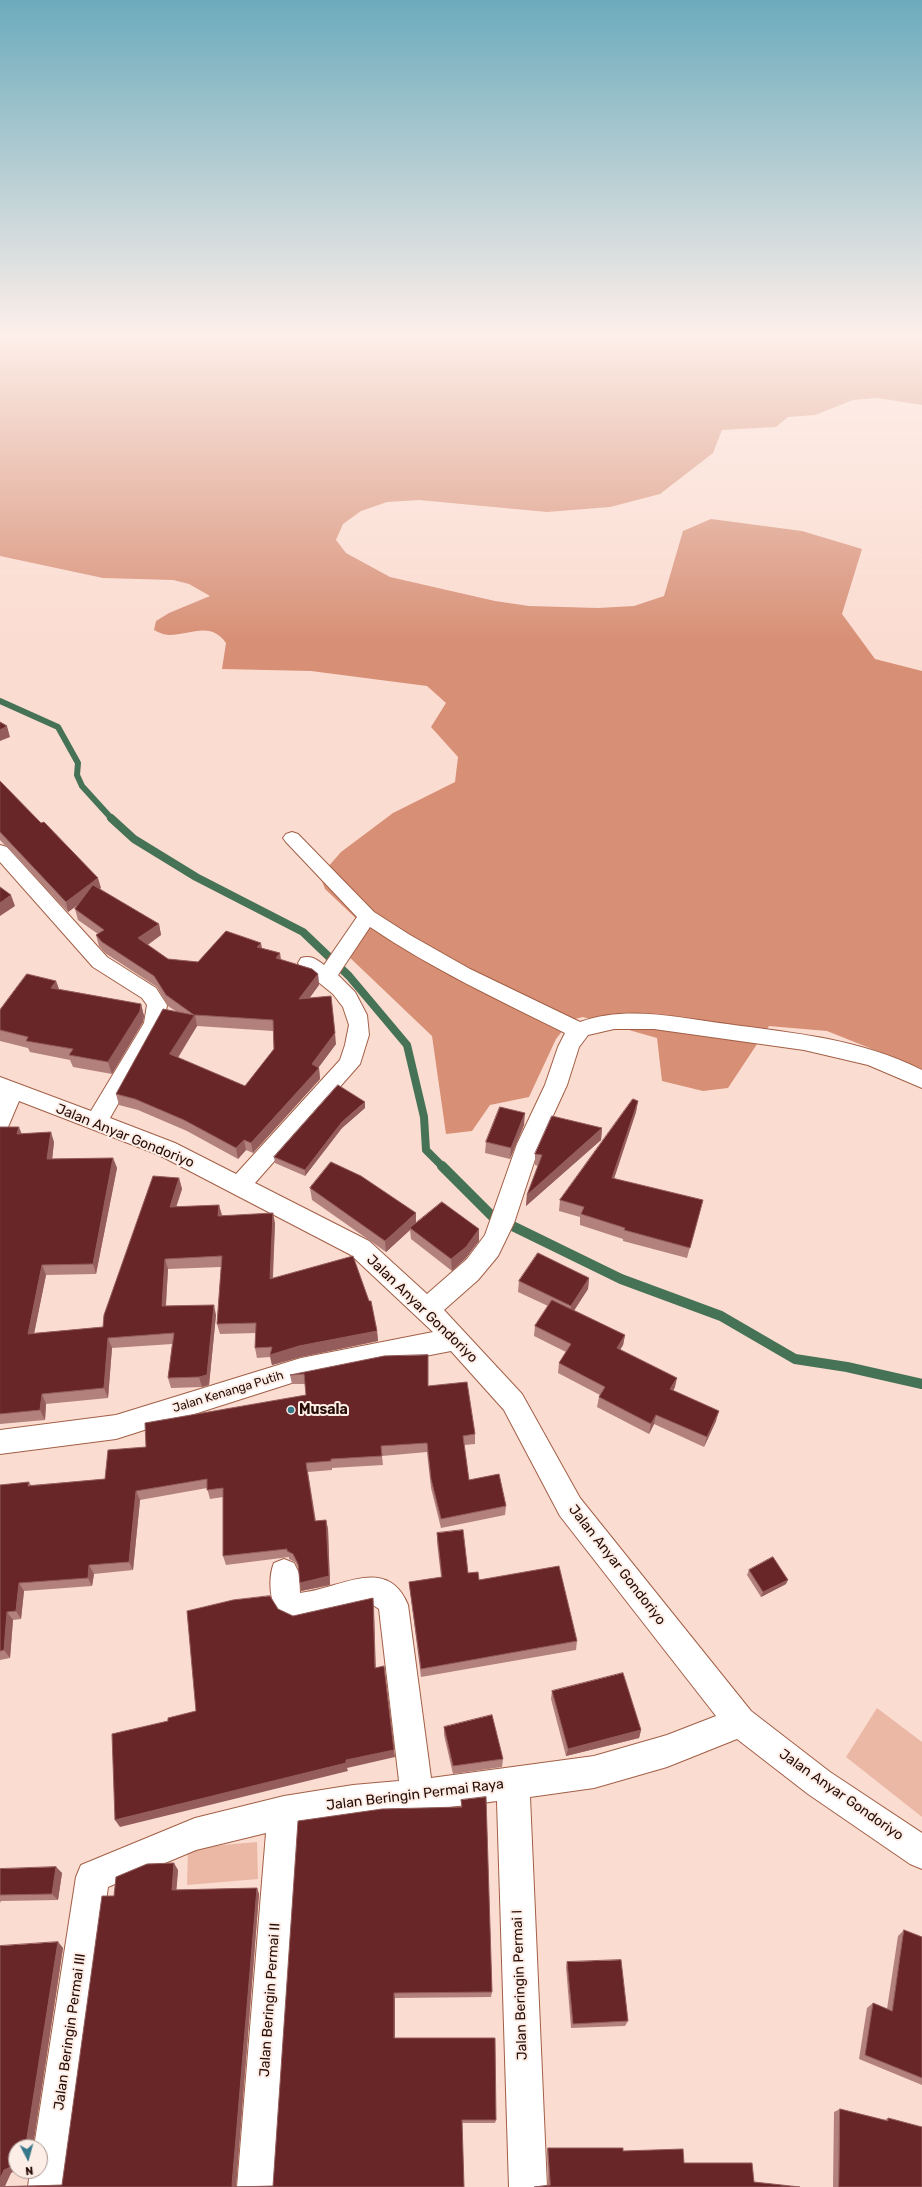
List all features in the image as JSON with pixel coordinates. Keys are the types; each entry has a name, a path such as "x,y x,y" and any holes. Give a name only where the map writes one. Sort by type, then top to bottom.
{"street":[{"path":"292,838 367,916 403,940 463,974 580,1031"},
{"path":"0,851 100,962 149,993 157,1005 154,1023 97,1122"},
{"path":"333,967 367,916"},
{"path":"308,963 333,967"},
{"path":"240,1186 349,1064 359,1026 357,1016 333,967"},
{"path":"426,1310 481,1261 492,1246 517,1182 525,1152 559,1079 570,1045 580,1031 604,1023 640,1022 830,1046 873,1057 922,1080"},
{"path":"0,1121 6,1088"},
{"name":"Jalan Anyar Gondoriyo","path":"6,1088 167,1149 360,1248 456,1340 513,1402 570,1506 740,1722 819,1782 922,1852"},
{"name":"Jalan Kenanga Putih","path":"0,1442 116,1426 301,1369 456,1340"},
{"path":"284,1573 289,1604 294,1608 373,1591 382,1592 388,1596 393,1605 417,1796"},
{"name":"Jalan Beringin Permai Raya","path":"93,1877 195,1834 284,1812 353,1801 417,1796 594,1772 667,1751 740,1722"},
{"name":"Jalan Beringin Permai I","path":"513,1784 528,2187"},
{"name":"Jalan Beringin Permai II","path":"256,2187 284,1812"},
{"name":"Jalan Beringin Permai III","path":"40,2186 93,1877"}],"shaded area":[{"path":"0,439 718,439 713,453 660,494 610,507 547,512 419,500 387,502 361,511 343,524 336,540 346,553 390,577 495,601 529,606 598,608 634,606 664,596 683,531 711,519 802,531 862,549 842,614 875,659 922,671 922,1069 827,1031 769,1026 728,1088 703,1091 662,1081 657,1038 583,1017 571,1020 556,1039 529,1097 490,1105 472,1131 446,1134 432,1036 345,953 363,925 325,889 320,876 341,852 393,813 455,782 458,757 431,727 446,703 427,686 311,671 222,669 226,643 220,636 213,632 207,631 169,635 154,630 156,621 169,613 210,596 189,584 173,580 103,578 0,556"},
{"path":"877,1708 922,1742 922,1817 846,1757"},
{"path":"257,1842 258,1879 187,1885 188,1848"}],"building":[{"path":"0,722 7,726 0,730"},
{"path":"0,781 41,823 44,822 98,878 66,902 0,832"},
{"path":"93,885 159,924 138,938 168,959 198,962 226,931 261,943 257,947 280,953 276,958 312,969 318,974 299,999 331,996 335,1033 312,1064 319,1068 251,1143 244,1140 236,1148 184,1120 135,1099 116,1094 163,1009 194,1015 166,995 154,976 102,942 96,935 104,930 75,909","holes":["195,1015 273,1020 274,1049 245,1086 170,1054"]},
{"path":"0,887 11,895 0,903"},
{"path":"27,974 56,981 51,988 141,1004 140,1011 108,1062 69,1055 73,1049 26,1041 28,1037 0,1030 0,1010"},
{"path":"338,1085 365,1102 342,1122 305,1170 274,1157"},
{"path":"633,1099 638,1101 612,1178 703,1200 690,1248 624,1230 625,1228 581,1214 584,1207 560,1200"},
{"path":"500,1107 525,1113 511,1148 486,1142"},
{"path":"552,1116 602,1128 527,1195 542,1155 535,1154"},
{"path":"0,1127 19,1127 17,1134 51,1132 47,1159 113,1158 93,1264 42,1265 28,1334 103,1327 104,1315 153,1176 179,1178 170,1207 219,1205 218,1216 273,1213 270,1279 353,1256 369,1301 371,1301 377,1331 299,1346 270,1355 272,1347 255,1348 256,1323 217,1324 222,1256 165,1259 162,1306 214,1305 207,1375 199,1377 168,1378 174,1333 108,1338 104,1388 42,1394 40,1410 0,1414"},
{"path":"331,1162 361,1176 416,1213 385,1241 310,1188"},
{"path":"442,1202 479,1229 466,1247 451,1259 410,1228"},
{"path":"538,1253 589,1278 571,1306 519,1281"},
{"path":"552,1300 625,1335 617,1348 677,1378 670,1389 719,1411 707,1437 656,1415 651,1424 599,1397 605,1387 559,1363 571,1344 535,1326"},
{"path":"428,1355 428,1386 467,1382 475,1434 463,1436 469,1480 499,1474 506,1506 441,1519 431,1479 427,1443 381,1446 382,1456 331,1459 331,1461 306,1463 315,1521 326,1520 329,1576 300,1583 298,1564 293,1554 287,1551 287,1549 223,1556 223,1488 207,1490 207,1479 136,1491 129,1562 89,1565 88,1578 19,1583 16,1611 7,1612 4,1650 0,1651 0,1485 29,1482 28,1486 105,1479 108,1450 146,1447 145,1423 306,1395 304,1374 290,1375 384,1356"},
{"path":"463,1530 468,1573 478,1572 479,1580 559,1566 577,1641 421,1669 409,1582 442,1577 437,1533"},
{"path":"773,1557 788,1580 763,1592 749,1570"},
{"path":"270,1596 278,1609 293,1616 373,1598 375,1668 384,1666 394,1750 346,1760 346,1763 115,1820 112,1734 168,1721 168,1718 196,1711 187,1611 233,1600"},
{"path":"623,1673 641,1730 568,1749 552,1691"},
{"path":"492,1715 503,1759 453,1766 444,1727"},
{"path":"486,1797 492,1992 394,1993 394,2038 495,2038 496,2120 462,2120 464,2187 233,2187 273,2186 298,1821 382,1809 462,1807 461,1800"},
{"path":"174,1863 172,1890 257,1888 233,2187 0,2187 62,2185 102,1896 114,1896 116,1877 147,1864"},
{"path":"56,1867 52,1894 0,1895 0,1869"},
{"path":"904,1930 922,1937 922,2078 865,2055 873,2003 892,2011"},
{"path":"58,1942 27,2139 8,2139 8,2168 4,2170 0,2179 0,1946"},
{"path":"621,1960 628,2021 573,2024 567,1962"},
{"path":"840,2109 888,2121 888,2118 922,2127 922,2187 839,2187"},
{"path":"548,2148 623,2148 623,2151 683,2149 684,2163 752,2163 754,2182 800,2187 534,2187 550,2185"}],"waterway":[{"path":"0,701 58,727 78,763 77,775 82,786 112,818"},
{"path":"112,818 134,839 196,877 303,932 349,976 407,1045 424,1117 426,1150 492,1216 621,1279 721,1316 795,1359 847,1367 922,1384"}],"place":[{"name":"Musala","path":"291,1410"}]}
